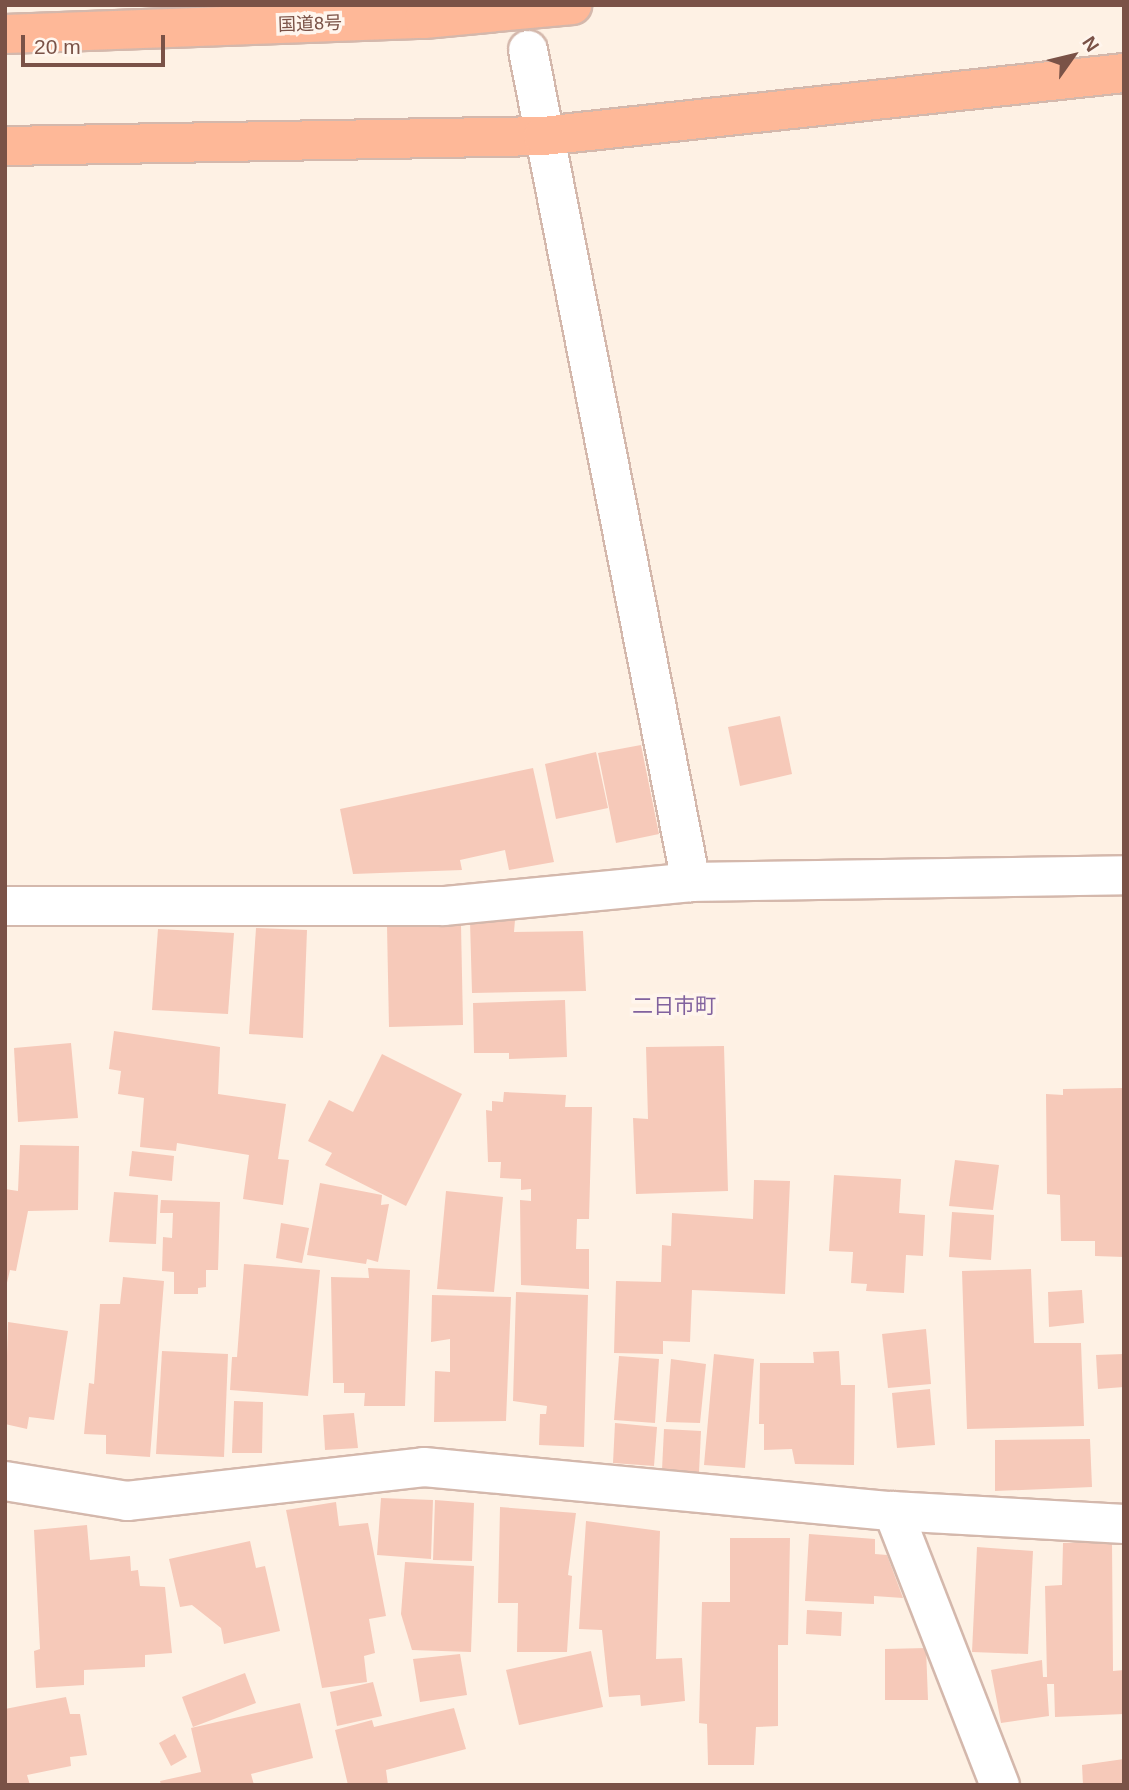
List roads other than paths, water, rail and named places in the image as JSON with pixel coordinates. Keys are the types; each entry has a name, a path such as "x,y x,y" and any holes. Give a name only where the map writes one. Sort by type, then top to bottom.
{"highway":[{"name":"国道8号","path":"5,34 424,19 572,5"},
{"path":"5,146 543,136 1124,73"}],"street":[{"path":"528,50 691,882"},
{"path":"5,906 444,906 691,882 1124,874"},
{"path":"5,1482 127,1501 424,1467 893,1511 1124,1524"},
{"path":"893,1511 1000,1785"}],"district":[{"name":"二日市町","path":"674,1006"}]}
